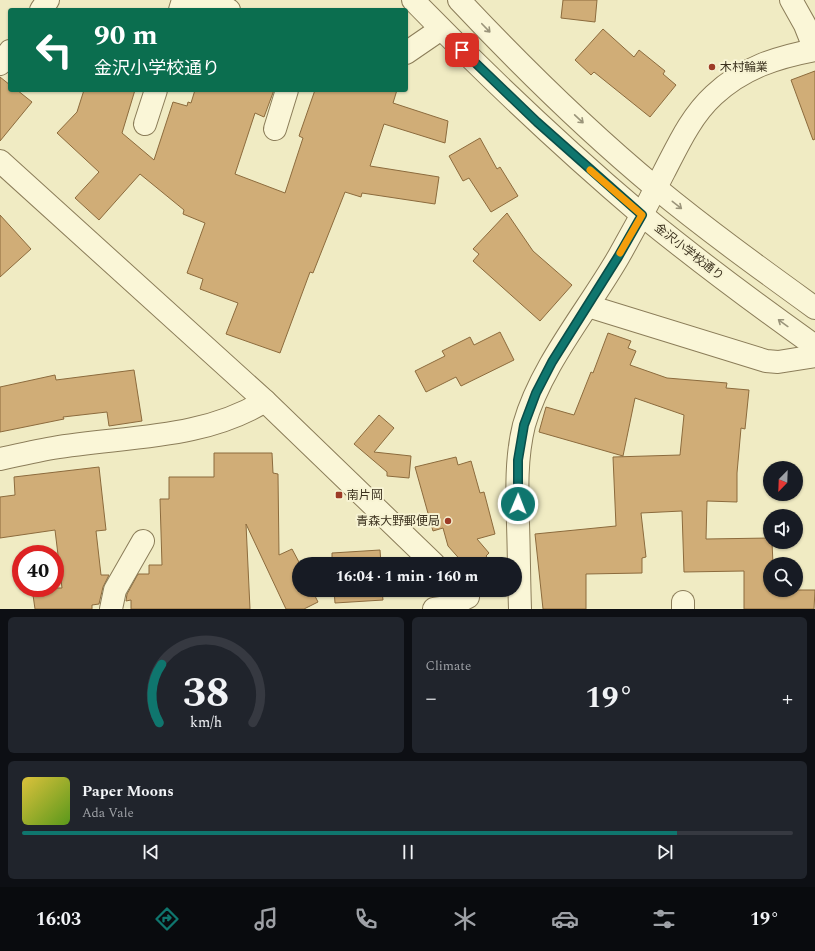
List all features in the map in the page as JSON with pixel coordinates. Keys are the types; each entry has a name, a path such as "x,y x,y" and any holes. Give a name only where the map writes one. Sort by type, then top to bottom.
{"street":[{"path":"42,8 48,0"},
{"path":"196,0 222,8"},
{"name":"金沢小学校通り","path":"413,0 537,122 642,215 738,290 815,346"},
{"path":"459,0 546,89 656,188 738,252 815,308"},
{"path":"520,609 518,460 524,425 536,393 552,362 618,257 693,119 702,106 727,84 767,61 815,50 805,25 791,0"},
{"path":"408,52 441,29"},
{"path":"0,64 8,54"},
{"path":"146,124 155,92"},
{"path":"275,129 286,92"},
{"path":"0,161 265,401 427,557"},
{"path":"588,306 766,361 778,362 815,356"},
{"path":"0,459 53,448 169,434 211,425 249,411 265,401"},
{"path":"111,609 114,590 144,541"},
{"path":"434,609 448,607 469,599"}],"building":[{"path":"563,0 597,0 595,22 561,18"},
{"path":"603,29 634,57 639,50 665,71 663,74 676,85 650,117 594,72 591,75 575,60"},
{"path":"815,71 815,139 813,140 791,80"},
{"path":"0,77 8,83 8,92 20,92 32,102 0,141"},
{"path":"83,92 134,92 122,133 154,160 173,102 187,106 188,102 191,103 194,92 273,92 264,117 255,113 235,174 285,193 303,138 299,136 314,92 396,92 393,103 448,121 445,143 384,124 370,166 439,177 435,204 362,193 361,197 345,192 313,273 310,272 280,353 226,334 238,303 200,289 203,279 187,273 205,223 183,214 184,210 140,174 99,220 75,198 99,172 57,133 77,112"},
{"path":"480,138 497,169 500,167 518,196 491,212 469,178 463,181 449,156"},
{"path":"507,213 533,251 572,285 540,321 473,261 479,254 473,249"},
{"path":"0,215 31,249 0,277"},
{"path":"500,332 514,360 461,386 456,377 426,392 415,371 445,356 442,351 470,337 474,345"},
{"path":"608,333 631,341 628,348 636,351 630,365 667,378 727,383 726,388 749,390 745,429 741,428 737,473 737,502 707,501 706,539 763,538 763,549 772,549 773,557 763,557 763,597 803,597 803,590 815,590 814,609 744,609 744,571 684,572 682,511 641,513 646,557 642,558 642,573 586,574 586,609 543,609 535,534 616,526 613,457 680,455 684,415 635,398 623,456 539,432 546,407 574,415 591,372 593,373"},
{"path":"134,370 142,421 109,426 107,412 63,417 64,419 0,432 0,387 55,375 56,380"},
{"path":"379,415 394,428 374,452 411,456 409,478 387,476 387,472 354,444"},
{"path":"214,453 272,453 273,473 278,474 279,555 292,549 296,557 292,557 292,597 316,597 318,602 304,609 286,609 246,524 250,609 131,609 131,600 126,601 127,594 138,574 149,574 149,565 162,565 160,499 169,499 169,477 214,477"},
{"path":"456,457 458,465 471,461 480,493 484,492 495,534 477,539 489,553 487,557 458,557 448,546 443,528 433,531 415,467"},
{"path":"99,467 106,530 96,531 101,575 109,575 103,587 99,604 92,605 92,609 35,609 33,597 64,597 64,545 57,545 55,530 0,538 0,497 15,495 14,477"},
{"path":"380,550 380,557 332,557 332,553"},
{"path":"335,597 383,597 383,600 335,603"}],"slow traffic":[{"path":"590,170 642,215 620,253"}],"place":[{"name":"木村輪業","path":"712,67"},
{"name":"南片岡","path":"339,495"},
{"name":"青森大野郵便局","path":"448,521"}],"route":[{"path":"462,50 537,122 642,215 588,306 552,362 536,393 524,425 518,460 518,504"}]}
